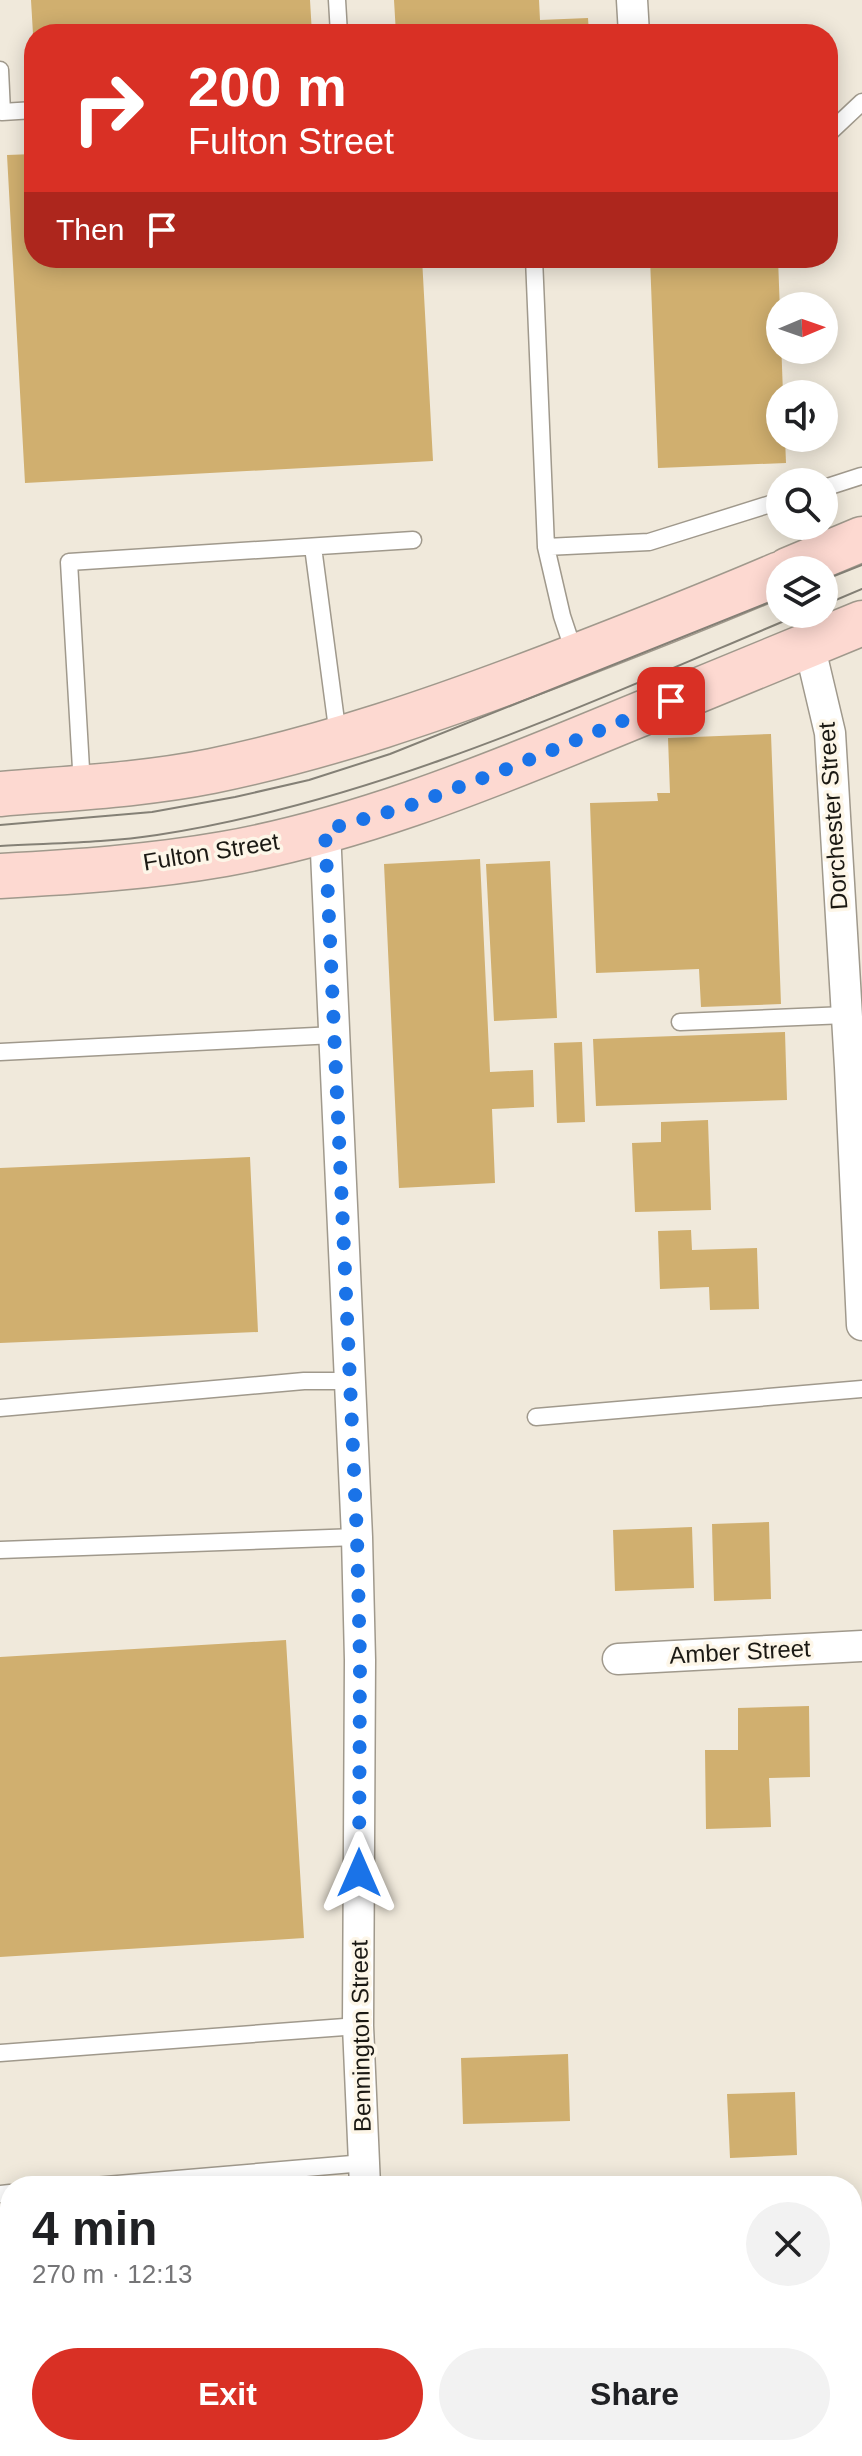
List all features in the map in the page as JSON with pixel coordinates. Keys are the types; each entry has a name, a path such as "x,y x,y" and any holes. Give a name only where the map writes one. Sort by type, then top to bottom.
{"main road":[{"path":"821,556 862,539"},
{"path":"0,794 144,782 212,771 338,741 454,703 674,619 766,580"},
{"name":"Fulton Street","path":"0,876 78,871 223,854 406,807 862,623"}],"street":[{"path":"632,0 633,24"},
{"name":"Dorchester Street","path":"809,644 830,733 846,1015 856,1067 862,1325"},
{"name":"Bennington Street","path":"325,830 357,1537 360,1660 358,2026 364,2175"},
{"name":"Amber Street","path":"618,1659 862,1646"}],"lane":[{"path":"337,0 338,24"},
{"path":"0,70 2,112 24,111"},
{"path":"838,125 862,102"},
{"path":"534,268 546,547 562,616 576,656"},
{"path":"838,483 861,476"},
{"path":"546,547 649,542 766,505"},
{"path":"82,788 69,562 413,540"},
{"path":"313,547 338,741"},
{"path":"680,1022 846,1015"},
{"path":"0,1052 335,1035"},
{"path":"0,1408 276,1384 350,1381"},
{"path":"536,1417 862,1389"},
{"path":"0,1550 357,1537"},
{"path":"0,2053 358,2026"},
{"path":"339,2176 364,2175"}],"building":[{"path":"31,0 310,0 311,24 32,24"},
{"path":"394,0 539,0 540,20 588,18 588,24 395,24"},
{"path":"24,154 24,268 423,268 433,461 25,483 7,155"},
{"path":"650,268 778,268 779,292 766,292 766,364 782,364 782,380 766,380 766,452 786,452 786,463 658,468"},
{"path":"771,734 781,1004 701,1007 699,969 596,973 590,803 658,801 657,793 670,793 668,738"},
{"path":"480,859 490,1072 533,1070 534,1107 492,1109 495,1183 399,1188 384,864"},
{"path":"550,861 557,1018 494,1021 486,864"},
{"path":"785,1032 787,1100 596,1106 593,1039"},
{"path":"582,1042 585,1122 557,1123 554,1043"},
{"path":"708,1120 711,1210 635,1212 632,1143 661,1142 661,1122"},
{"path":"250,1157 258,1332 0,1343 0,1168"},
{"path":"691,1230 692,1250 757,1248 759,1309 710,1310 709,1287 660,1289 658,1231"},
{"path":"769,1522 771,1599 714,1601 712,1524"},
{"path":"692,1527 694,1588 615,1591 613,1530"},
{"path":"286,1640 304,1938 0,1957 0,1657"},
{"path":"809,1706 810,1777 769,1778 771,1827 706,1829 705,1750 738,1750 738,1708"},
{"path":"568,2054 570,2121 463,2124 461,2058"},
{"path":"795,2092 797,2155 730,2158 727,2094"}],"tram line":[{"path":"838,574 862,565"},
{"path":"838,599 862,589"},
{"path":"0,825 152,812 309,780 390,754 766,604"},
{"path":"0,846 157,835 240,819 322,798 485,744 768,628"}],"route":[{"path":"359,1873 357,1537 325,830 406,807 671,701"}]}
